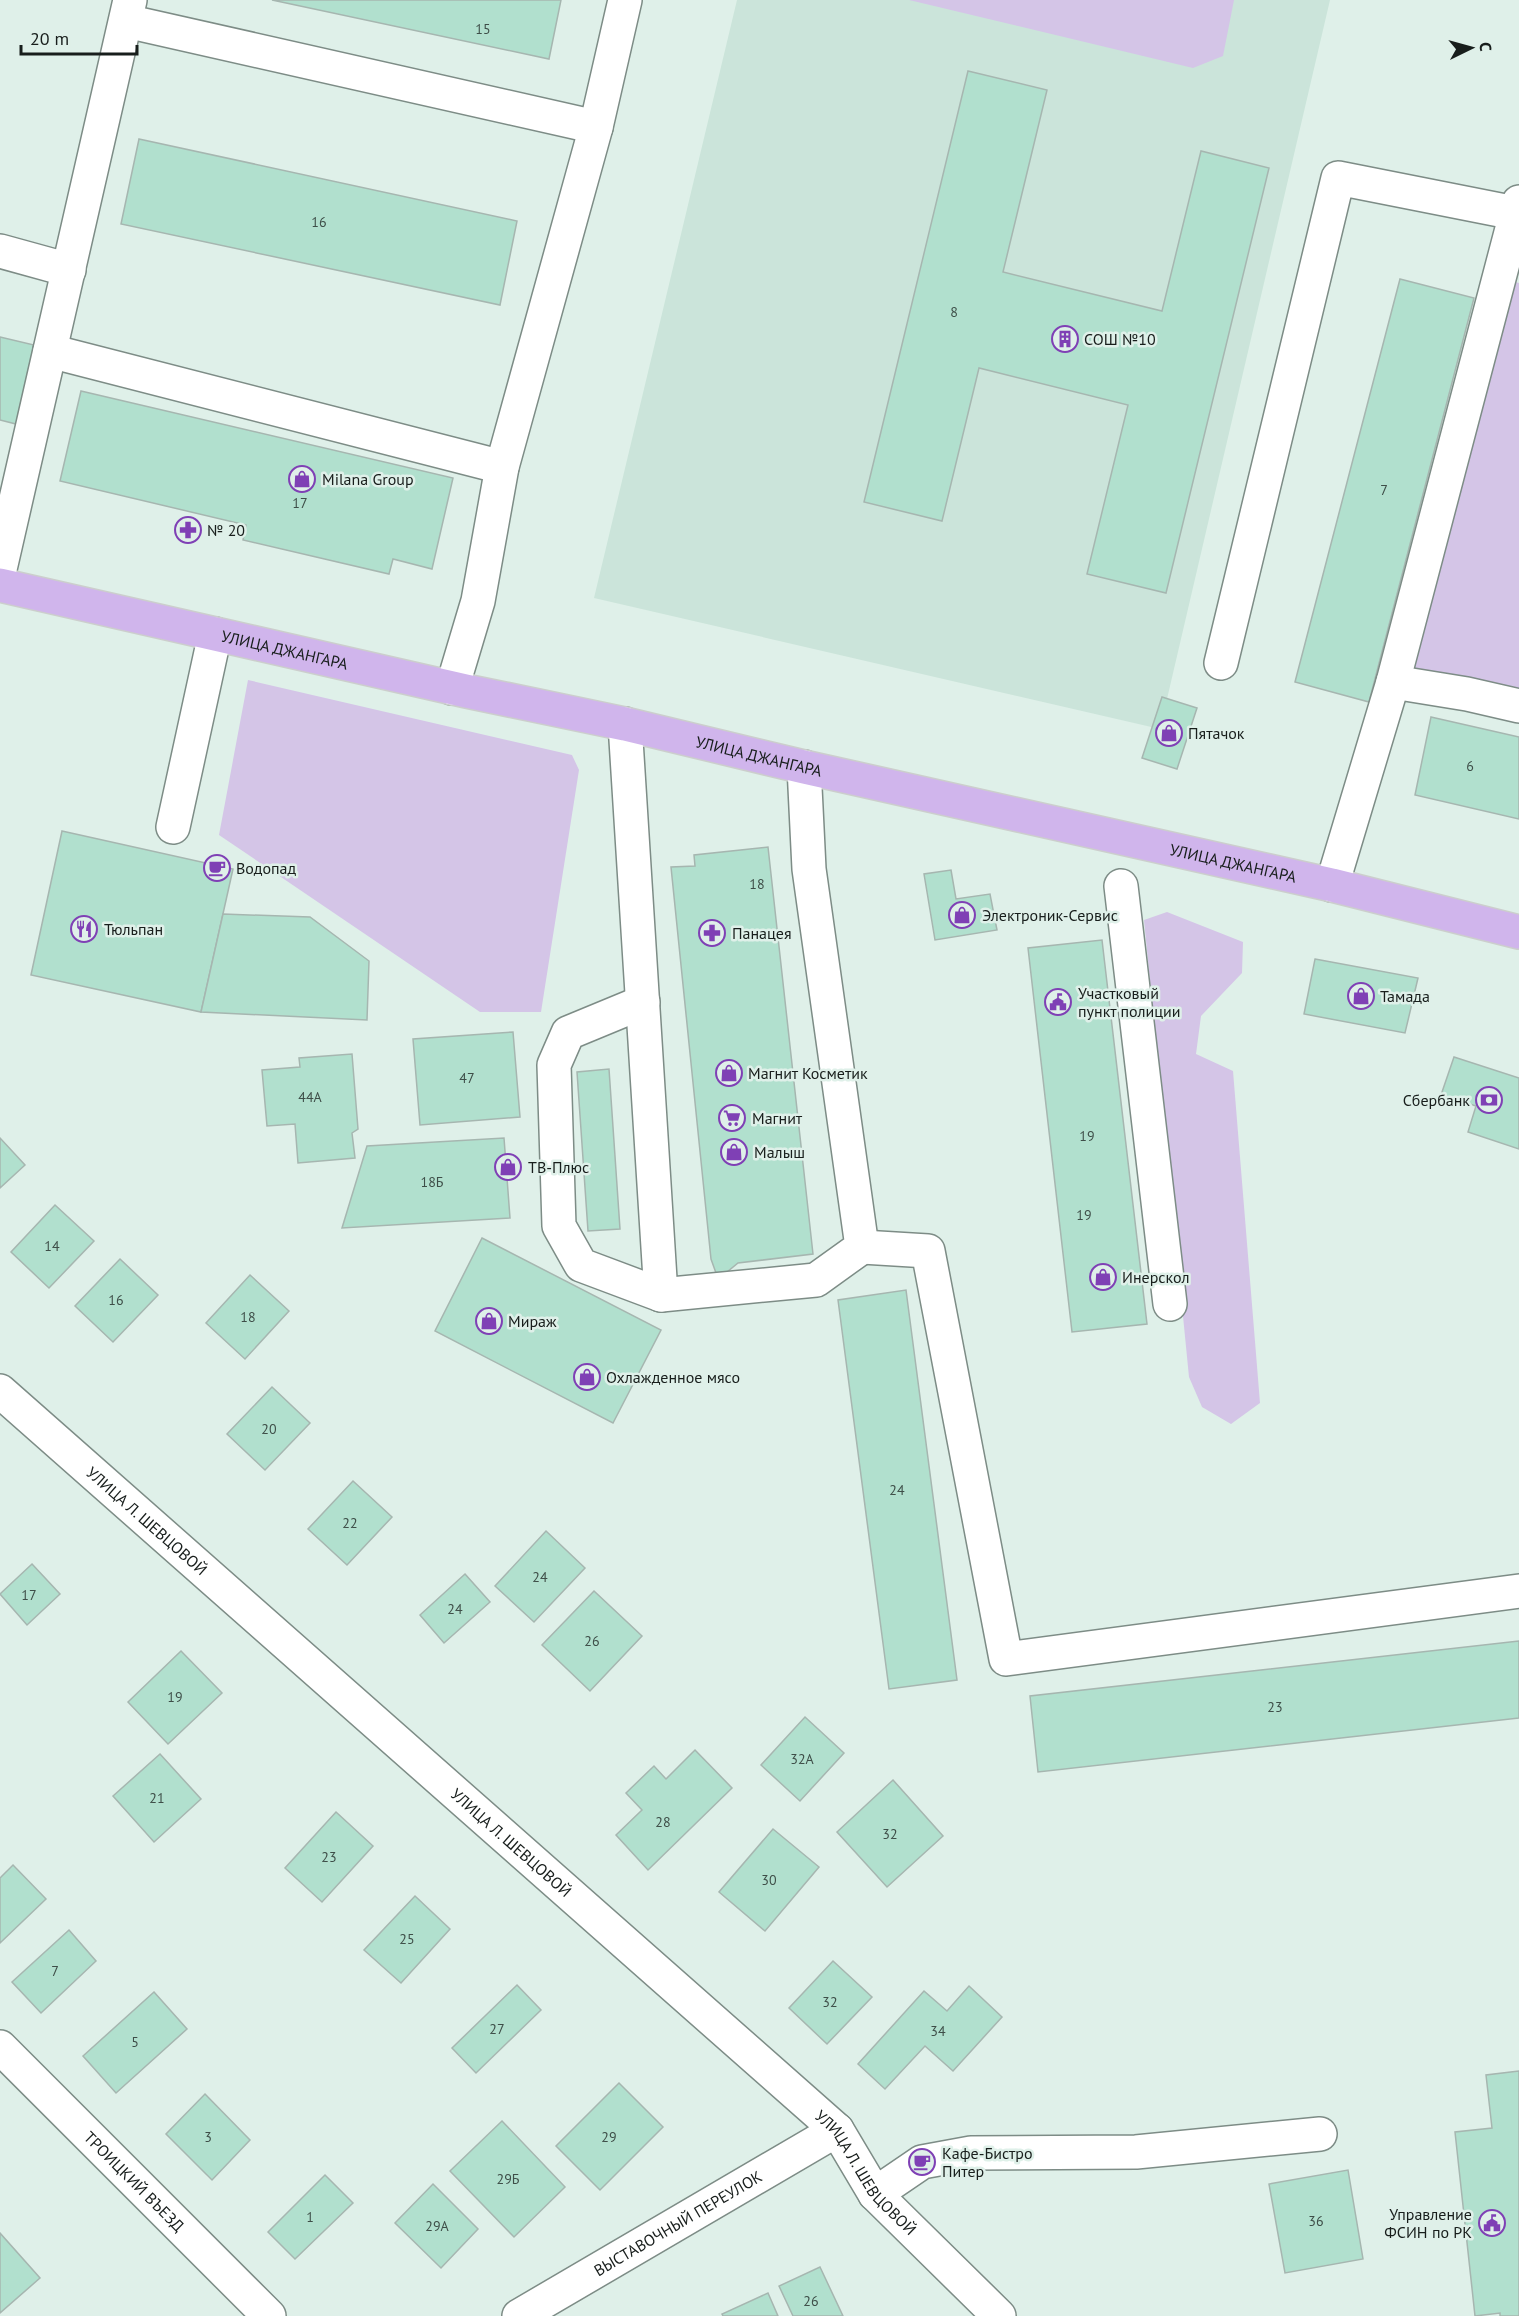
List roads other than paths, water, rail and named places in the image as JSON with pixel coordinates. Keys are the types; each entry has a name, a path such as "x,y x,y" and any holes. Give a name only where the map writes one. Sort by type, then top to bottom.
{"main road":[{"name":"УЛИЦА ДЖАНГАРА","path":"0,585 1332,885 1519,932"}],"street":[{"path":"453,688 478,601 502,467 596,127 625,0"},
{"path":"0,569 128,10 596,127"},
{"path":"1221,663 1338,178 1517,207 1393,682 1332,885"},
{"path":"0,251 69,270"},
{"path":"50,351 502,467"},
{"path":"173,827 215,633"},
{"path":"1393,682 1467,694 1519,706"},
{"path":"625,724 661,1295"},
{"path":"804,767 809,869 862,1247"},
{"path":"1121,886 1170,1304"},
{"path":"643,1002 568,1033 554,1065 558,1226 581,1265 661,1295 816,1280 862,1247 928,1251 1005,1659 1519,1591"},
{"name":"УЛИЦА Л. ШЕВЦОВОЙ","path":"0,1391 837,2130 875,2194 999,2316"},
{"name":"ТРОИЦКИЙ ВЪЕЗД","path":"0,2047 269,2316"},
{"name":"ВЫСТАВОЧНЫЙ ПЕРЕУЛОК","path":"519,2316 837,2130"},
{"path":"875,2194 922,2162 971,2153 1136,2152 1320,2134"}],"place":[{"name":"СОШ №10","path":"1065,339"},
{"name":"Milana Group","path":"302,479"},
{"name":"№ 20","path":"188,530"},
{"name":"Пятачок","path":"1169,733"},
{"name":"Водопад","path":"217,868"},
{"name":"Электроник-Сервис","path":"962,915"},
{"name":"Тюльпан","path":"84,929"},
{"name":"Панацея","path":"712,933"},
{"name":"Тамада","path":"1361,996"},
{"name":"Участковый пункт полиции","path":"1058,1002"},
{"name":"Магнит Косметик","path":"729,1073"},
{"name":"Сбербанк","path":"1489,1100"},
{"name":"Магнит","path":"732,1118"},
{"name":"Малыш","path":"734,1152"},
{"name":"ТВ-Плюс","path":"508,1167"},
{"name":"Инерскол","path":"1103,1277"},
{"name":"Мираж","path":"489,1321"},
{"name":"Охлажденное мясо","path":"587,1377"},
{"name":"Кафе-Бистро Питер","path":"922,2162"},
{"name":"Управление ФСИН по РК","path":"1492,2223"}]}
